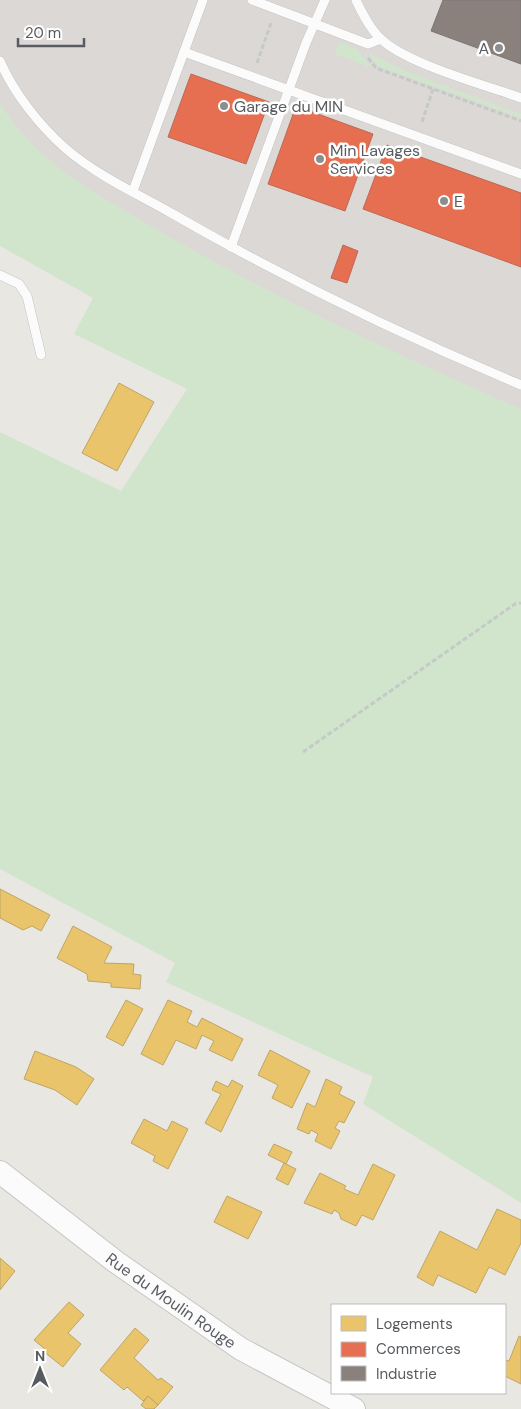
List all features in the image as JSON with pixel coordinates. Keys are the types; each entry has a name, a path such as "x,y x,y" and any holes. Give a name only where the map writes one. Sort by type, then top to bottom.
{"street":[{"name":"Rue du Moulin Rouge","path":"0,1172 116,1262 241,1349 354,1409"}],"lane":[{"path":"133,191 203,0"},
{"path":"252,0 368,44 381,39"},
{"path":"231,248 325,0"},
{"path":"356,0 367,21 381,39 401,52 423,63 521,98"},
{"path":"184,52 521,174"},
{"path":"0,61 29,108 65,148 90,167 231,248 402,332 521,385"},
{"path":"0,275 19,284 27,296 41,355"}],"path":[{"path":"255,66 271,24"},
{"path":"367,56 376,68 521,121"},
{"path":"421,124 434,89"},
{"path":"303,752 507,609 521,603"}],"shaded area":[{"path":"0,0 521,0 521,448 0,237"}],"green space":[{"path":"339,42 356,48 372,68 335,54"},
{"path":"367,52 407,72 521,114 521,118 378,66"},
{"path":"0,104 15,126 52,162 94,192 161,232 293,303 429,368 521,409 521,1203 363,1104 373,1077 166,982 175,963 0,869 0,432 121,491 187,389 74,334 93,298 0,246"}],"building: Logements":[{"path":"119,383 154,402 117,471 82,453"},
{"path":"0,889 50,915 41,931 32,926 23,930 0,918"},
{"path":"73,926 112,947 104,963 134,964 133,974 141,975 140,989 111,987 111,983 88,981 87,974 57,958"},
{"path":"126,1000 143,1009 123,1046 106,1037"},
{"path":"168,1000 192,1011 187,1022 197,1027 202,1018 243,1039 232,1061 209,1050 214,1041 202,1035 196,1049 176,1040 163,1065 141,1054"},
{"path":"270,1050 310,1071 292,1108 272,1098 278,1085 258,1075"},
{"path":"35,1051 76,1067 94,1079 77,1105 55,1090 24,1079"},
{"path":"326,1079 342,1087 339,1094 355,1102 344,1123 339,1121 335,1128 340,1131 331,1149 315,1141 318,1134 311,1130 309,1134 297,1129 307,1103 315,1107"},
{"path":"232,1080 243,1086 221,1132 205,1123 221,1094 212,1090 216,1081 228,1087"},
{"path":"144,1119 167,1131 172,1121 188,1129 168,1169 153,1161 155,1156 131,1143"},
{"path":"274,1144 292,1152 286,1164 268,1155"},
{"path":"284,1163 296,1169 288,1185 276,1179"},
{"path":"373,1164 395,1175 373,1220 362,1215 356,1226 341,1219 339,1213 334,1210 332,1214 304,1203 320,1173 346,1186 344,1189 358,1195"},
{"path":"227,1196 262,1212 248,1239 214,1222"},
{"path":"497,1209 521,1220 521,1243 505,1275 489,1267 476,1293 438,1275 433,1286 417,1277 440,1231 477,1250"},
{"path":"0,1258 15,1271 0,1290"},
{"path":"69,1302 84,1315 68,1333 81,1344 63,1367 43,1351 45,1349 34,1340"},
{"path":"135,1328 149,1340 134,1358 158,1380 161,1378 173,1387 158,1405 148,1396 143,1401 127,1387 124,1390 100,1370"},
{"path":"519,1336 521,1337 521,1384 506,1376 506,1360 509,1361"},
{"path":"148,1396 158,1405 154,1409 146,1409 141,1405"}],"building: Commerces":[{"path":"191,74 269,102 246,164 168,137"},
{"name":"Min Lavages Services","path":"296,106 373,134 345,211 268,184"},
{"name":"E","path":"387,145 521,193 521,267 363,209"},
{"path":"343,245 358,251 347,283 331,278"}],"building: Industrie":[{"name":"A","path":"443,0 521,0 521,64 431,31"}],"place":[{"name":"A","path":"499,48"},
{"name":"Garage du MIN","path":"224,106"},
{"name":"Min Lavages Services","path":"320,159"},
{"name":"E","path":"444,201"}]}
